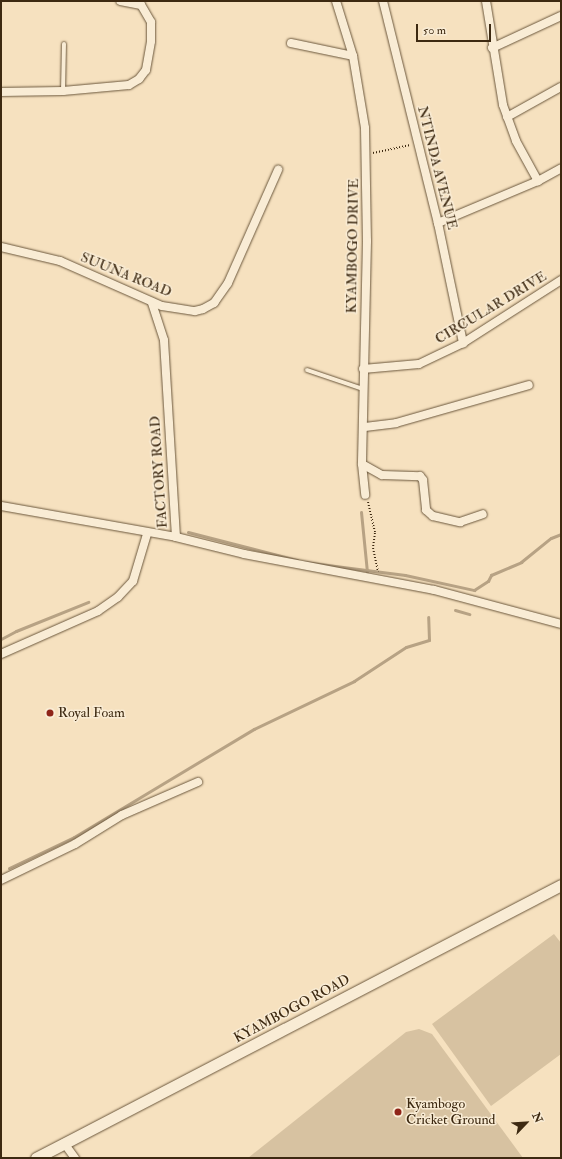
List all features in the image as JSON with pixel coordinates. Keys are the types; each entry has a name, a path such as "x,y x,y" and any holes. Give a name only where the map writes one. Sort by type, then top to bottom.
{"street":[{"path":"1,92 63,91 129,85 139,78 146,70 152,41 148,13 141,6 120,1"},
{"name":"KYAMBOGO DRIVE","path":"336,1 353,56 362,104 367,154 368,241 363,369 365,427 362,464 365,495"},
{"name":"NTINDA AVENUE","path":"383,1 417,144 438,223 463,343"},
{"path":"486,1 492,48 507,117 516,141 538,181"},
{"path":"492,48 561,16"},
{"path":"291,43 353,56"},
{"path":"507,117 561,87"},
{"path":"438,223 538,181 561,168"},
{"name":"SUUNA ROAD","path":"1,247 60,262 152,302 195,311 214,302 228,283 278,170"},
{"name":"CIRCULAR DRIVE","path":"363,369 419,364 463,343 561,280"},
{"name":"FACTORY ROAD","path":"1,506 147,534 176,537 164,340 152,302"},
{"path":"365,427 396,423 529,385"},
{"path":"362,464 382,475 420,476 423,480 426,510 433,516 460,522 483,514"},
{"path":"1,654 98,611 118,597 133,581 147,534"},
{"path":"176,537 244,554 434,590 561,624"},
{"path":"1,880 75,844 122,815 198,782"},
{"name":"KYAMBOGO ROAD","path":"36,1158 561,885"},
{"path":"64,1143 75,1158"}],"lane":[{"path":"63,91 64,44"},
{"path":"306,370 363,389"}],"path":[{"path":"367,154 417,144"},
{"path":"365,495 375,533 374,559 378,568"}],"shaded area":[{"path":"554,934 561,943 561,1054 491,1106 432,1024"},
{"name":"Kyambogo Cricket Ground","path":"419,1029 432,1034 523,1158 248,1158 406,1032"}],"waterway":[{"path":"361,512 367,572"},
{"path":"188,532 297,560"},
{"path":"304,562 405,575 474,590 488,581 491,575 521,562 551,538 561,534"},
{"path":"1,639 16,631 88,602"},
{"path":"455,610 469,614"},
{"path":"9,868 74,837 254,729 354,681 406,647 429,640 428,617"}],"place":[{"name":"Royal Foam","path":"50,713"},
{"name":"Kyambogo Cricket Ground","path":"398,1112"}]}
